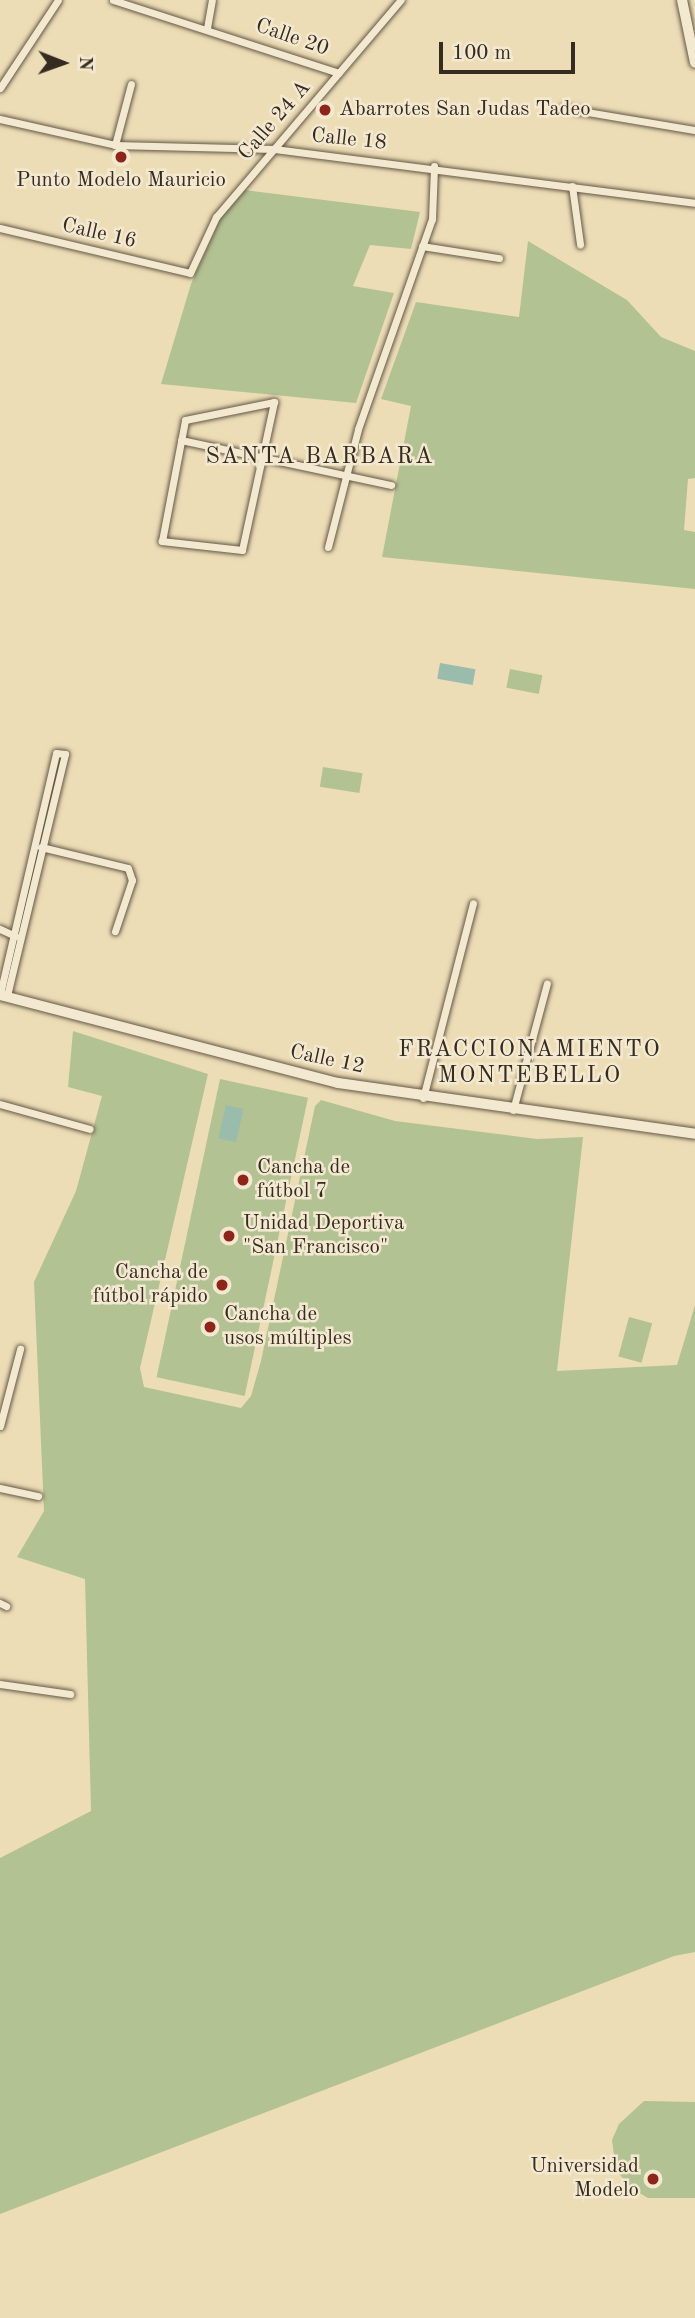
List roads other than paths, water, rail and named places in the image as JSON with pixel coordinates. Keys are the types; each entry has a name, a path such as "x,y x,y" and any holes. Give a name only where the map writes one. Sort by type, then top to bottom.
{"street":[{"path":"0,88 58,0"},
{"name":"Calle 20","path":"113,0 339,72"},
{"path":"207,28 212,0"},
{"name":"Calle 24 A","path":"190,274 215,217 401,0"},
{"path":"682,0 695,63"},
{"path":"115,145 131,84"},
{"path":"563,108 695,130"},
{"name":"Calle 18","path":"0,119 115,145 274,149 434,166 695,203"},
{"path":"328,547 346,472 432,219 434,166"},
{"path":"572,186 580,244"},
{"name":"Calle 16","path":"0,228 190,274"},
{"path":"422,246 499,258"},
{"path":"274,402 263,456 242,551 162,541 185,420 274,402"},
{"path":"181,440 346,472 391,485"},
{"path":"56,753 65,754 45,848 21,939 1,998 12,934 36,845 56,753"},
{"path":"36,845 128,868 132,880 115,931"},
{"path":"423,1098 473,903"},
{"path":"0,929 21,939"},
{"path":"513,1111 547,983"},
{"name":"Calle 12","path":"1,998 318,1079 423,1098 695,1134"},
{"path":"0,1104 90,1129"},
{"path":"0,1426 20,1349"},
{"path":"0,1489 38,1496"},
{"path":"0,1684 70,1694"}],"place":[{"name":"Abarrotes San Judas Tadeo","path":"325,110"},
{"name":"Punto Modelo Mauricio","path":"121,157"},
{"name":"Cancha de fútbol 7","path":"243,1180"},
{"name":"Unidad Deportiva \"San Francisco\"","path":"229,1236"},
{"name":"Cancha de fútbol rápido","path":"222,1285"},
{"name":"Cancha de usos múltiples","path":"210,1327"},
{"name":"Universidad Modelo","path":"653,2179"}],"district":[{"name":"SANTA BARBARA","path":"320,457"},
{"name":"FRACCIONAMIENTO MONTEBELLO","path":"530,1063"}]}
